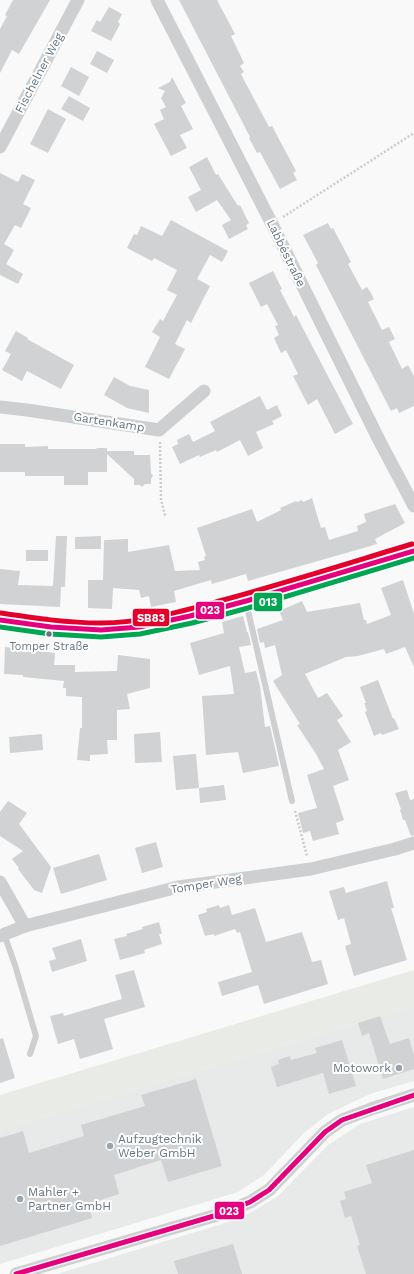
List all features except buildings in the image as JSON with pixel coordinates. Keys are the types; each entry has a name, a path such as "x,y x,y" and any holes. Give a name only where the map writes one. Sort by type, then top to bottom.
{"main road":[{"path":"0,620 51,627 101,630 139,627 190,616 246,601 414,551"}],"street":[{"name":"Fischelner Weg","path":"0,147 78,0"},
{"name":"Labbéstraße","path":"157,0 272,224 379,440 414,506"},
{"name":"Gartenkamp","path":"0,407 158,430 204,391"},
{"name":"Tomper Weg","path":"2,935 25,926 178,887 311,869 414,843"},
{"path":"0,882 25,926"},
{"path":"16,1274 237,1208 269,1190 325,1132 342,1120 414,1095"}],"lane":[{"path":"246,601 292,801"},
{"path":"2,935 14,965 36,1036 30,1054"}],"path":[{"path":"272,224 414,133"},
{"path":"158,430 161,499 165,516"},
{"path":"292,801 311,869"}],"shaded area":[{"path":"414,970 414,1006 0,1130 0,1095"},
{"path":"414,1006 414,1081 370,1094 328,1114 304,1133 264,1175 238,1192 0,1264 0,1130"},
{"path":"414,1107 414,1274 57,1274 225,1223 250,1213 278,1196 328,1145 360,1124"}],"transit line":[{"name":"SB83","path":"1,613 51,620 88,623 147,619 294,580 412,544"},
{"name":"023","path":"0,620 51,627 101,630 139,627 190,616 246,601 414,551"},
{"name":"013","path":"0,627 50,634 101,637 140,634 192,623 248,608 414,558"},
{"name":"023","path":"16,1274 224,1213 250,1202 269,1190 325,1132 342,1120 414,1095"}],"place":[{"name":"Tomper Straße","path":"49,634"},
{"name":"Motowork","path":"399,1068"},
{"name":"Aufzugtechnik Weber GmbH","path":"110,1146"},
{"name":"Mahler + Partner GmbH","path":"20,1199"}]}
